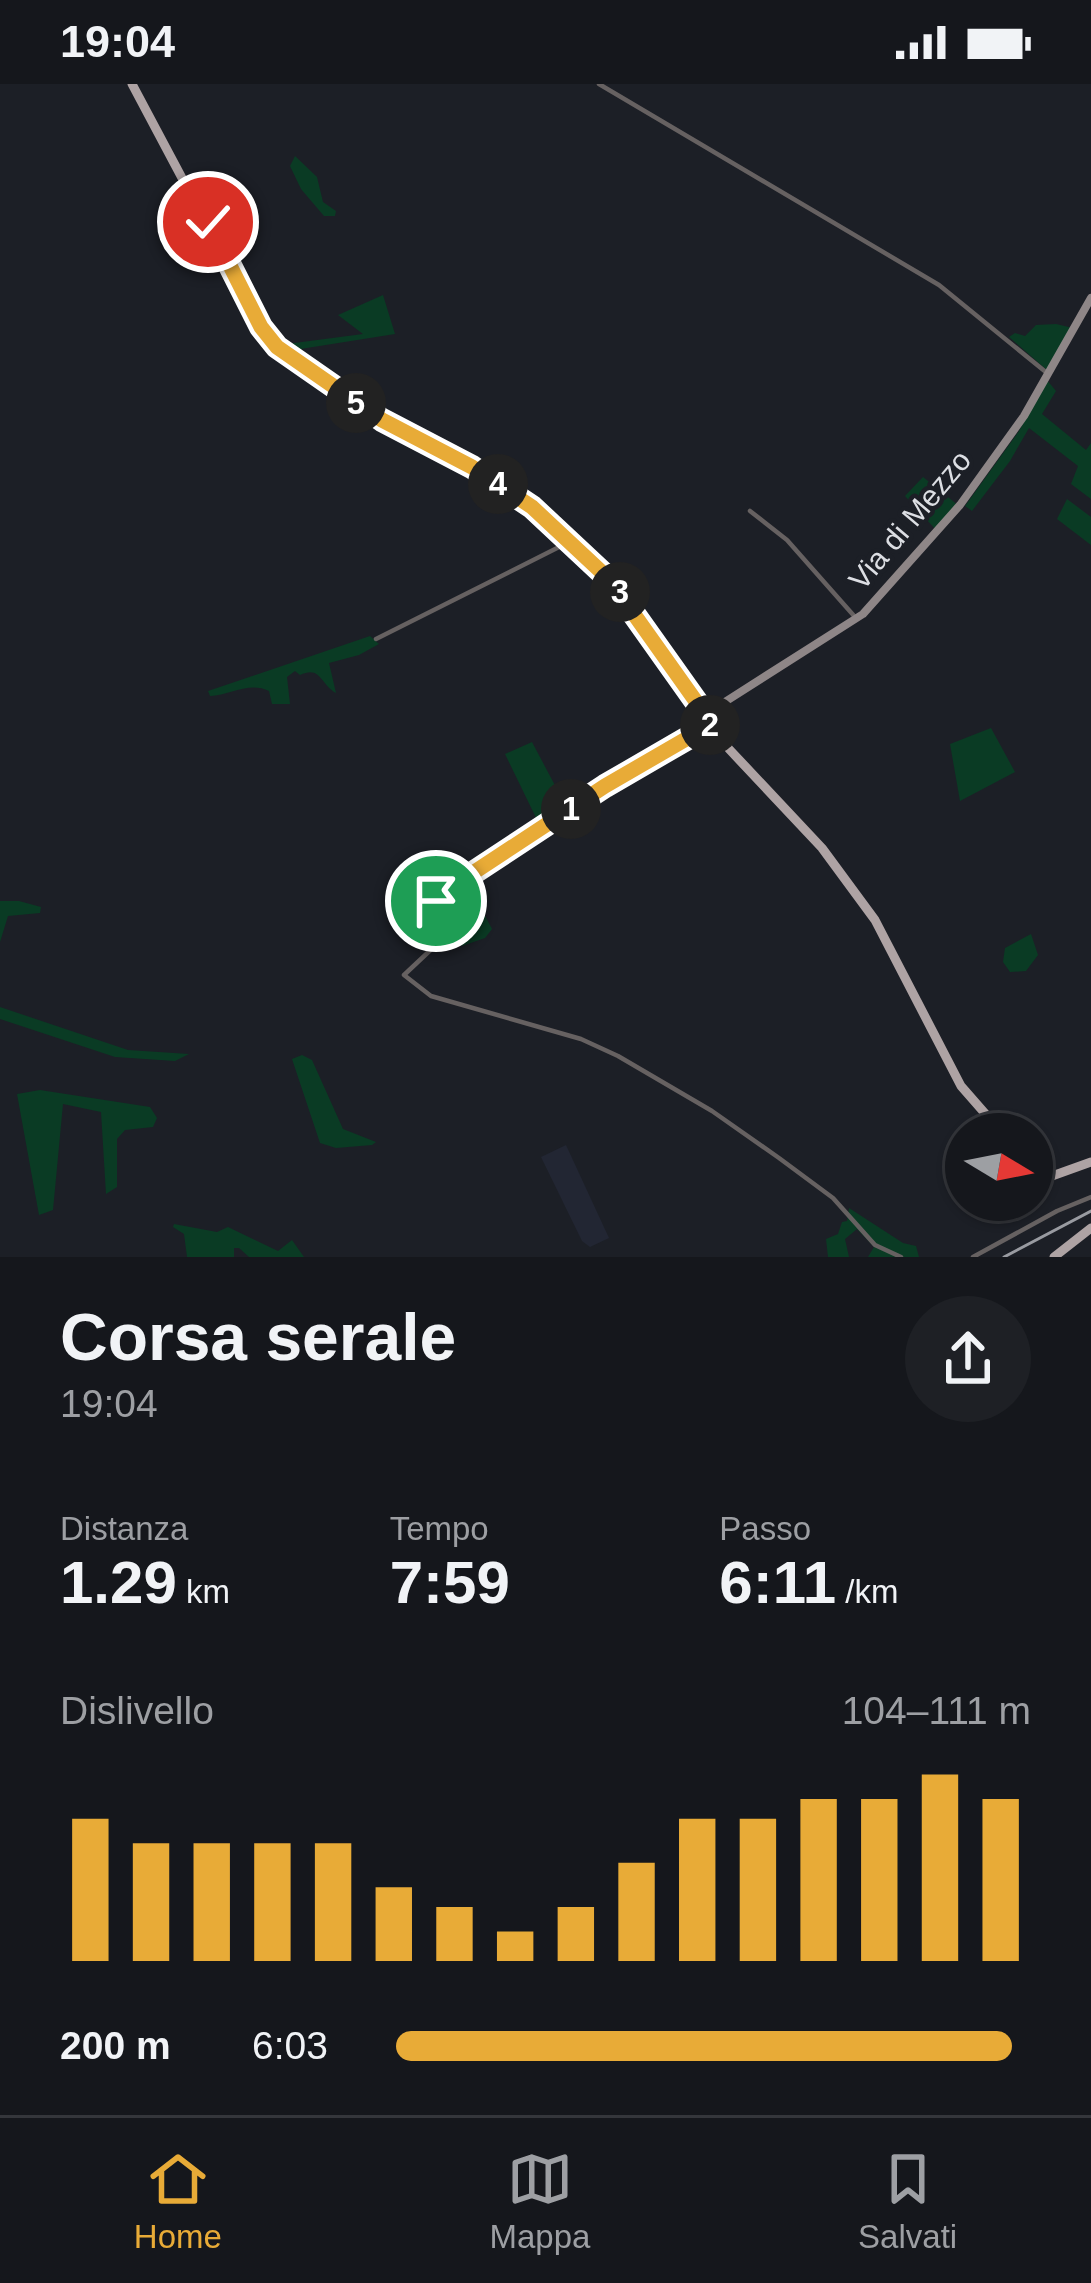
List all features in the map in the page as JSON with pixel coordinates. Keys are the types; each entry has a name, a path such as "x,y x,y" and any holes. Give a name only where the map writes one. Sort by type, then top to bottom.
{"main road":[{"path":"132,84 266,336 382,420 480,471 571,541 637,614 729,749 822,848 875,920 961,1086 985,1113"},
{"name":"Via di Mezzo","path":"709,719 856,619 960,506 1024,416 1091,298"},
{"path":"1053,1176 1091,1162"},
{"path":"1054,1257 1091,1228"}],"street":[{"path":"599,84 939,285 1047,373"},
{"path":"750,511 787,540 856,619"},
{"path":"376,639 571,541"},
{"path":"709,719 444,892 429,913 438,944 404,975 430,996 581,1039 618,1056 712,1111 779,1158 833,1198 875,1245 901,1257"},
{"path":"973,1257 1091,1197"}],"shaded area":[{"path":"566,1145 609,1238 590,1247 582,1241 541,1157"}],"green space":[{"path":"295,156 317,177 323,202 336,211 335,216 324,216 301,189 290,166"},
{"path":"383,295 395,334 288,351 279,345 363,334 338,315"},
{"path":"1036,325 1073,328 1048,371 1009,337 1015,333 1025,336"},
{"path":"1047,380 1056,391 1042,414 1086,450 1091,443 1091,499 1071,484 1078,466 1029,428 972,511 965,506 1019,431"},
{"path":"923,477 959,506 937,531 905,496"},
{"path":"1067,499 1091,517 1091,545 1057,519"},
{"path":"370,636 379,644 329,663 336,693 316,674 295,671 287,677 290,704 272,704 269,691 262,688 210,696 208,691"},
{"path":"991,728 1015,772 960,801 950,744"},
{"path":"532,742 567,808 540,826 505,754"},
{"path":"469,885 492,929 485,938 462,946 440,902"},
{"path":"0,901 41,907 40,913 8,916 0,942"},
{"path":"1031,934 1038,955 1026,971 1010,972 1003,962 1005,948"},
{"path":"0,1007 128,1050 189,1054 175,1061 115,1057 0,1019"},
{"path":"302,1055 312,1060 343,1129 376,1142 336,1148 320,1143 292,1059"},
{"path":"40,1090 150,1107 157,1118 153,1127 125,1130 117,1139 117,1187 106,1194 101,1112 63,1104 53,1210 39,1215 17,1094"},
{"path":"849,1208 903,1243 916,1246 919,1257 868,1257 874,1247 857,1229 845,1239 849,1257 828,1257 826,1239 838,1234"},
{"path":"174,1224 217,1232 228,1227 278,1251 292,1240 304,1257 249,1257 234,1248 234,1257 187,1257 184,1234"}],"railway":[{"path":"1004,1257 1091,1211"}],"route":[{"path":"208,222 261,327 277,347 382,420 472,467 532,507 609,579 712,724 605,786 436,901"}]}
